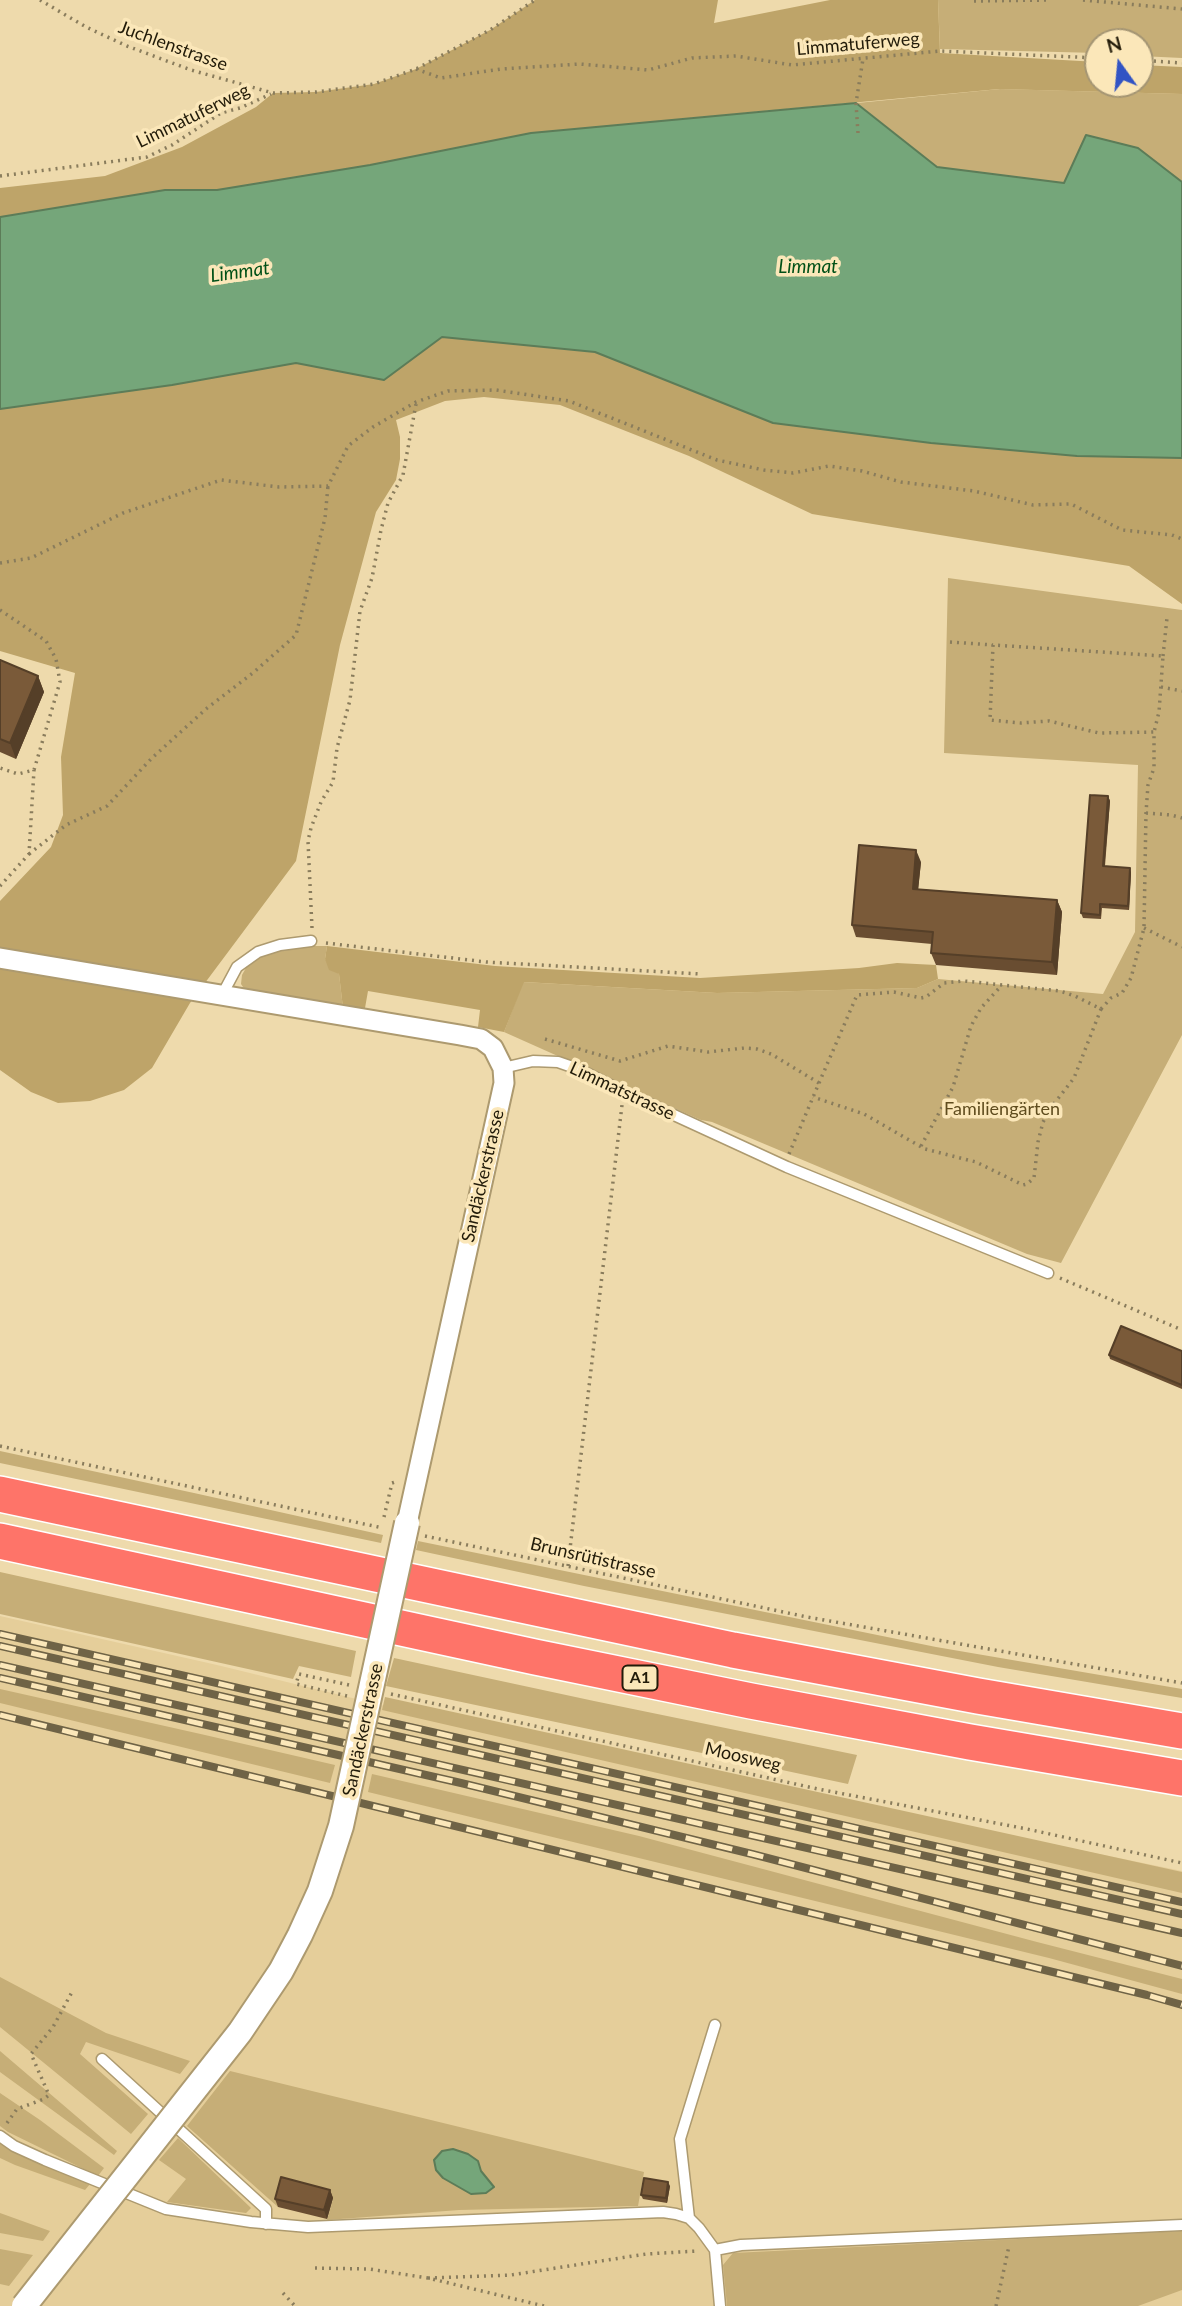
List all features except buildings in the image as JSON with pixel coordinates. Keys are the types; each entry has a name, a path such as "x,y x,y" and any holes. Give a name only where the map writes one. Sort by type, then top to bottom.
{"highway":[{"path":"0,1494 719,1647 1182,1731"},
{"name":"A1","path":"0,1541 751,1701 1182,1778"}],"street":[{"path":"0,958 481,1039 493,1048 503,1068"},
{"name":"Sandäckerstrasse","path":"24,2306 240,2032 281,1971 320,1891 341,1826 408,1530 505,1083 503,1068"}],"lane":[{"path":"222,996 237,967 258,952 280,945 311,941"},
{"name":"Limmatstrasse","path":"503,1068 533,1061 558,1062 582,1070 784,1166 1048,1273"},
{"path":"689,2218 680,2139 715,2025"},
{"path":"102,2059 266,2209 266,2224"},
{"path":"2,2132 14,2146 45,2160 166,2209 190,2215 308,2227 663,2212 689,2218 715,2250 720,2306"},
{"path":"715,2250 741,2245 1182,2225"}],"path":[{"name":"Juchlenstrasse","path":"40,0 86,27 127,46 191,70 273,93 316,92 374,84 416,69 490,30 535,0"},
{"path":"974,1 1051,0"},
{"path":"1083,0 1182,9"},
{"name":"Limmatuferweg","path":"416,69 441,78 501,69 580,64 648,70 703,57 736,56 792,65 940,51 1084,57"},
{"path":"858,133 856,103 863,59"},
{"path":"1154,61 1182,63"},
{"name":"Limmatuferweg","path":"0,176 147,158 221,113 240,108 273,93"},
{"path":"0,886 29,855 65,825 107,806 152,758 206,709 296,635 326,518 328,486 348,446 373,427 416,402 448,391 496,390 569,401 718,460 764,470 793,473 829,466 862,471 901,482 974,491 1033,505 1071,504 1122,530 1172,535 1182,539"},
{"path":"416,402 403,475 388,503 380,530 372,578 360,611 350,700 337,748 332,782 311,828 311,941 486,962 701,974"},
{"path":"0,563 31,558 123,513 221,480 279,487 328,486"},
{"path":"0,610 46,642 56,659 60,682 34,770 29,855"},
{"path":"813,1097 864,1114 921,1146 976,1162 1023,1185 1031,1182 1036,1171 1038,1142 1043,1122 1079,1069 1101,1009 1111,998 1122,993 1131,978 1144,928 1148,785 1154,768 1154,733 1167,618"},
{"path":"950,642 1163,656"},
{"path":"993,645 990,720 1021,723 1049,721 1099,733 1154,733"},
{"path":"1161,687 1182,691"},
{"path":"0,768 18,774 34,770"},
{"path":"1146,813 1182,818"},
{"path":"1144,928 1182,947"},
{"path":"784,1166 857,995 894,992 921,998 926,997 937,986 951,981 1060,992 1101,1009"},
{"path":"921,1146 953,1087 971,1026 981,1008 1002,985"},
{"path":"545,1039 620,1061 668,1046 708,1052 757,1049 771,1054 819,1083"},
{"path":"568,1566 624,1092"},
{"path":"1048,1273 1182,1330"},
{"name":"Brunsrütistrasse","path":"0,1446 382,1528 408,1530 807,1617 1182,1684"},
{"path":"382,1528 392,1483 400,1480"},
{"path":"353,1686 299,1674 296,1684 353,1697"},
{"name":"Moosweg","path":"381,1692 818,1789 1027,1829 1182,1863"},
{"path":"2,2132 17,2109 49,2095 31,2054 53,2027 72,1992"},
{"path":"996,2306 1011,2233"},
{"path":"428,2278 511,2275 646,2254 715,2250"},
{"path":"315,2267 369,2269 428,2278 544,2306"},
{"path":"283,2293 295,2306"}],"shaded area":[{"path":"535,0 718,0 714,23 830,0 938,0 940,53 1084,61 1084,91 999,89 531,133 370,165 217,190 165,190 0,217 0,188 105,176 182,147 256,107 273,93 316,92 374,84 416,69 490,30"},
{"path":"1154,66 1182,67 1182,94 1154,93"},
{"path":"442,337 595,352 773,423 1077,456 1182,458 1182,604 1129,566 812,514 689,456 560,405 484,397 445,401 396,420 400,437 400,459 396,480 376,512 340,645 296,861 190,1003 152,1068 124,1090 90,1101 58,1103 31,1092 0,1070 0,901 51,847 63,815 61,757 75,673 0,651 0,409 172,385 296,363 384,380"},
{"path":"327,946 495,966 700,978 859,968 897,963 936,965 938,979 917,988 717,993 524,982 504,1032 478,1027 480,1010 368,991 365,1008 343,1008 339,974 329,970 325,959"},
{"path":"0,1616 418,1714 1182,1871 1182,2306 0,2306"}],"green space":[{"path":"938,0 1182,0 1182,58 1154,57 1154,28 1084,28 1084,53 940,49"},
{"path":"1000,89 1084,91 1084,98 1154,98 1154,93 1182,94 1182,182 1138,148 1065,183 937,167 857,103"},
{"name":"Familiengärten","path":"948,578 1182,610 1182,1035 1061,1263 1027,1254 712,1122 701,1120 504,1032 523,982 717,993 917,988 938,979 1103,994 1135,932 1138,765 944,753"},
{"path":"301,946 327,946 325,959 339,974 343,1008 245,990 241,984 247,966 264,955"},
{"path":"0,1451 383,1535 381,1543 0,1463"},
{"path":"418,1541 936,1647 1182,1689 1182,1698 998,1667 584,1586 416,1550"},
{"path":"0,1572 356,1651 351,1677 299,1666 293,1679 0,1614"},
{"path":"394,1658 857,1755 848,1784 386,1686"},
{"path":"0,1689 335,1765 330,1783 0,1703"},
{"path":"385,1697 1182,1872 1182,1893 382,1710"},
{"path":"372,1774 639,1836 1182,1979 1182,1994 1049,1958 368,1792"},
{"path":"0,1977 106,2033 190,2061 180,2074 86,2042 80,2054 148,2114 131,2134 0,2027"},
{"path":"0,2051 117,2151 114,2155 0,2072"},
{"path":"230,2071 644,2172 638,2206 459,2210 327,2220 333,2199 278,2207 187,2126"},
{"path":"0,2093 104,2168 98,2176 0,2126"},
{"path":"178,2138 251,2208 246,2213 167,2202 186,2179 159,2160"},
{"path":"0,2142 90,2184 85,2190 0,2158"},
{"path":"0,2213 50,2231 43,2241 0,2233"},
{"path":"1182,2231 1182,2290 1138,2306 727,2306 723,2265 733,2253"},
{"path":"0,2249 33,2255 9,2286 0,2284"}],"water":[{"name":"Limmat","path":"856,103 937,167 1064,183 1086,135 1138,148 1182,182 1182,458 1077,456 931,443 773,423 595,352 442,337 384,380 296,363 172,385 0,409 0,217 165,190 217,190 370,165 531,133"},
{"path":"453,2149 478,2161 481,2171 494,2187 486,2193 471,2194 443,2178 436,2170 434,2160 442,2151"}],"railway":[{"path":"0,1634 1182,1902"},
{"path":"0,1646 1182,1914"},
{"path":"0,1665 1182,1933"},
{"path":"0,1678 461,1783 752,1854 1182,1966"},
{"path":"0,1715 1182,2005"}]}
